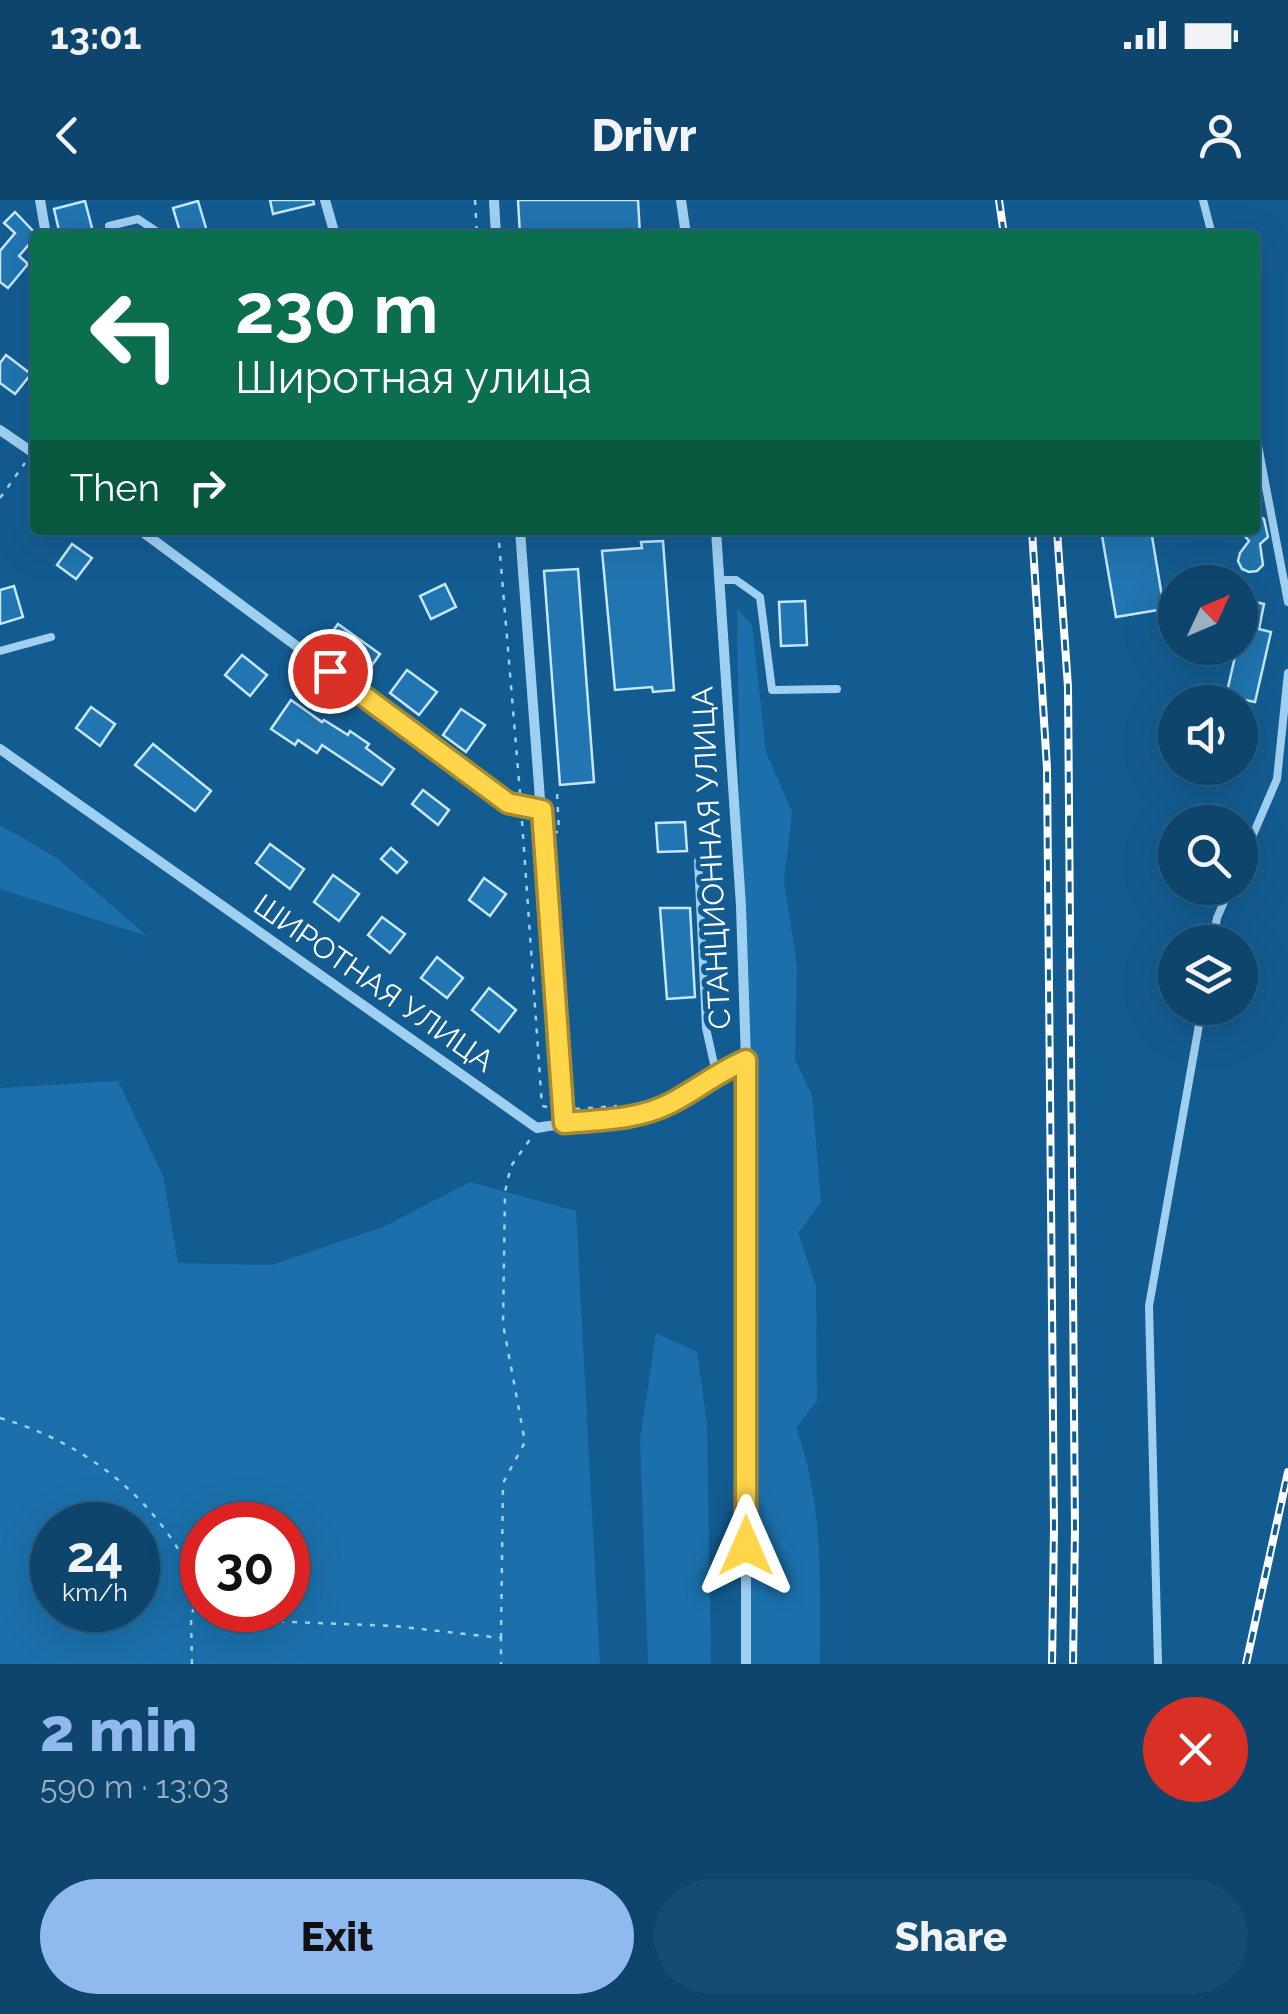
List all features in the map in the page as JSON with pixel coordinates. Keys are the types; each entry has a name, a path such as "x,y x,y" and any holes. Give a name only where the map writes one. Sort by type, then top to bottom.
{"street":[{"path":"40,200 45,230"},
{"path":"325,200 333,230"},
{"path":"494,200 496,230"},
{"path":"681,200 685,230"},
{"path":"0,430 30,450"},
{"path":"147,535 508,803 542,810"},
{"path":"520,535 564,1123"},
{"name":"СТАНЦИОННАЯ УЛИЦА","path":"716,535 741,906 746,1060 746,1664"},
{"name":"ШИРОТНАЯ УЛИЦА","path":"0,748 538,1128"},
{"path":"538,1128 635,1116 668,1104 716,1072 746,1060"}],"lane":[{"path":"1203,200 1211,230"},
{"path":"110,226 138,219 154,230"},
{"path":"1260,456 1288,602"},
{"path":"720,580 736,580 760,597 772,690 837,689"},
{"path":"0,650 51,637"},
{"path":"1258,824 1277,779 1288,673"},
{"path":"698,860 706,1028 716,1072"},
{"path":"1158,1664 1149,1306 1199,1025"}],"path":[{"path":"474,200 477,230"},
{"path":"0,498 30,458"},
{"path":"501,1664 504,1483 525,1442 503,1324 505,1192 511,1166 538,1128"},
{"path":"0,1418 29,1426 92,1458 166,1531 180,1554"},
{"path":"310,1623 394,1626 501,1638"},
{"path":"191,1632 192,1664"}],"shaded area":[{"path":"737,609 752,625 766,752 792,812 784,881 797,966 795,1060 812,1095 821,1202 798,1233 816,1286 817,1401 796,1428 816,1515 820,1664 751,1664"},
{"path":"0,825 58,859 147,936 0,889"},
{"path":"118,1081 163,1176 178,1263 272,1265 383,1227 470,1182 576,1211 600,1664 0,1664 0,1088"},
{"path":"656,1333 697,1352 707,1424 711,1664 648,1664 640,1440"}],"building":[{"path":"270,200 313,200 314,204 273,214"},
{"path":"518,200 638,200 640,230 520,230"},
{"path":"85,201 92,230 59,230 54,209"},
{"path":"198,201 207,230 180,230 173,208"},
{"path":"15,212 32,230 30,243 19,256 28,264 8,288 0,282 0,251 15,233 4,223"},
{"path":"6,355 30,373 15,394 0,383 0,363"},
{"path":"1260,517 1264,519 1268,537 1260,544 1263,565 1258,570 1258,565 1240,565 1240,553 1249,541 1244,535 1260,535"},
{"path":"1102,535 1152,535 1158,573 1158,610 1116,617"},
{"path":"663,541 674,690 615,690 602,551 642,548 641,542"},
{"path":"72,544 92,558 76,579 57,565"},
{"path":"578,569 594,782 560,785 544,571"},
{"path":"445,584 456,607 431,619 420,596"},
{"path":"14,586 23,617 0,624 0,590"},
{"path":"805,601 807,645 781,646 779,602"},
{"path":"1258,603 1264,604 1259,629 1271,632 1258,689 1258,685 1229,685 1233,665 1258,665"},
{"path":"338,624 380,654 367,672 324,643"},
{"path":"242,655 267,675 250,696 225,675"},
{"path":"407,670 437,692 419,715 390,693"},
{"path":"291,700 322,722 348,735 350,731 369,744 366,748 394,769 382,785 322,745 317,753 298,740 295,745 271,729"},
{"path":"91,707 115,724 100,746 76,728"},
{"path":"461,709 485,725 466,752 443,735"},
{"path":"153,744 211,791 195,811 135,765"},
{"path":"423,790 449,810 438,825 412,804"},
{"path":"685,822 687,851 658,852 656,823"},
{"path":"270,844 304,869 290,889 256,863"},
{"path":"391,848 407,862 397,873 381,859"},
{"path":"333,875 359,894 339,921 314,902"},
{"path":"484,878 506,894 490,916 469,900"},
{"path":"660,908 690,908 695,997 667,999"},
{"path":"382,917 405,934 390,953 368,935"},
{"path":"437,957 463,978 447,998 421,978"},
{"path":"489,988 516,1010 499,1032 472,1010"}],"railway":[{"path":"999,200 1003,230"},
{"path":"1032,535 1047,768 1052,1664"},
{"path":"1057,535 1068,687 1073,1664"},
{"path":"1246,1664 1288,1472"}],"route":[{"path":"330,671 508,803 542,810 564,1123 635,1116 668,1104 716,1072 746,1060 746,1546"}]}
